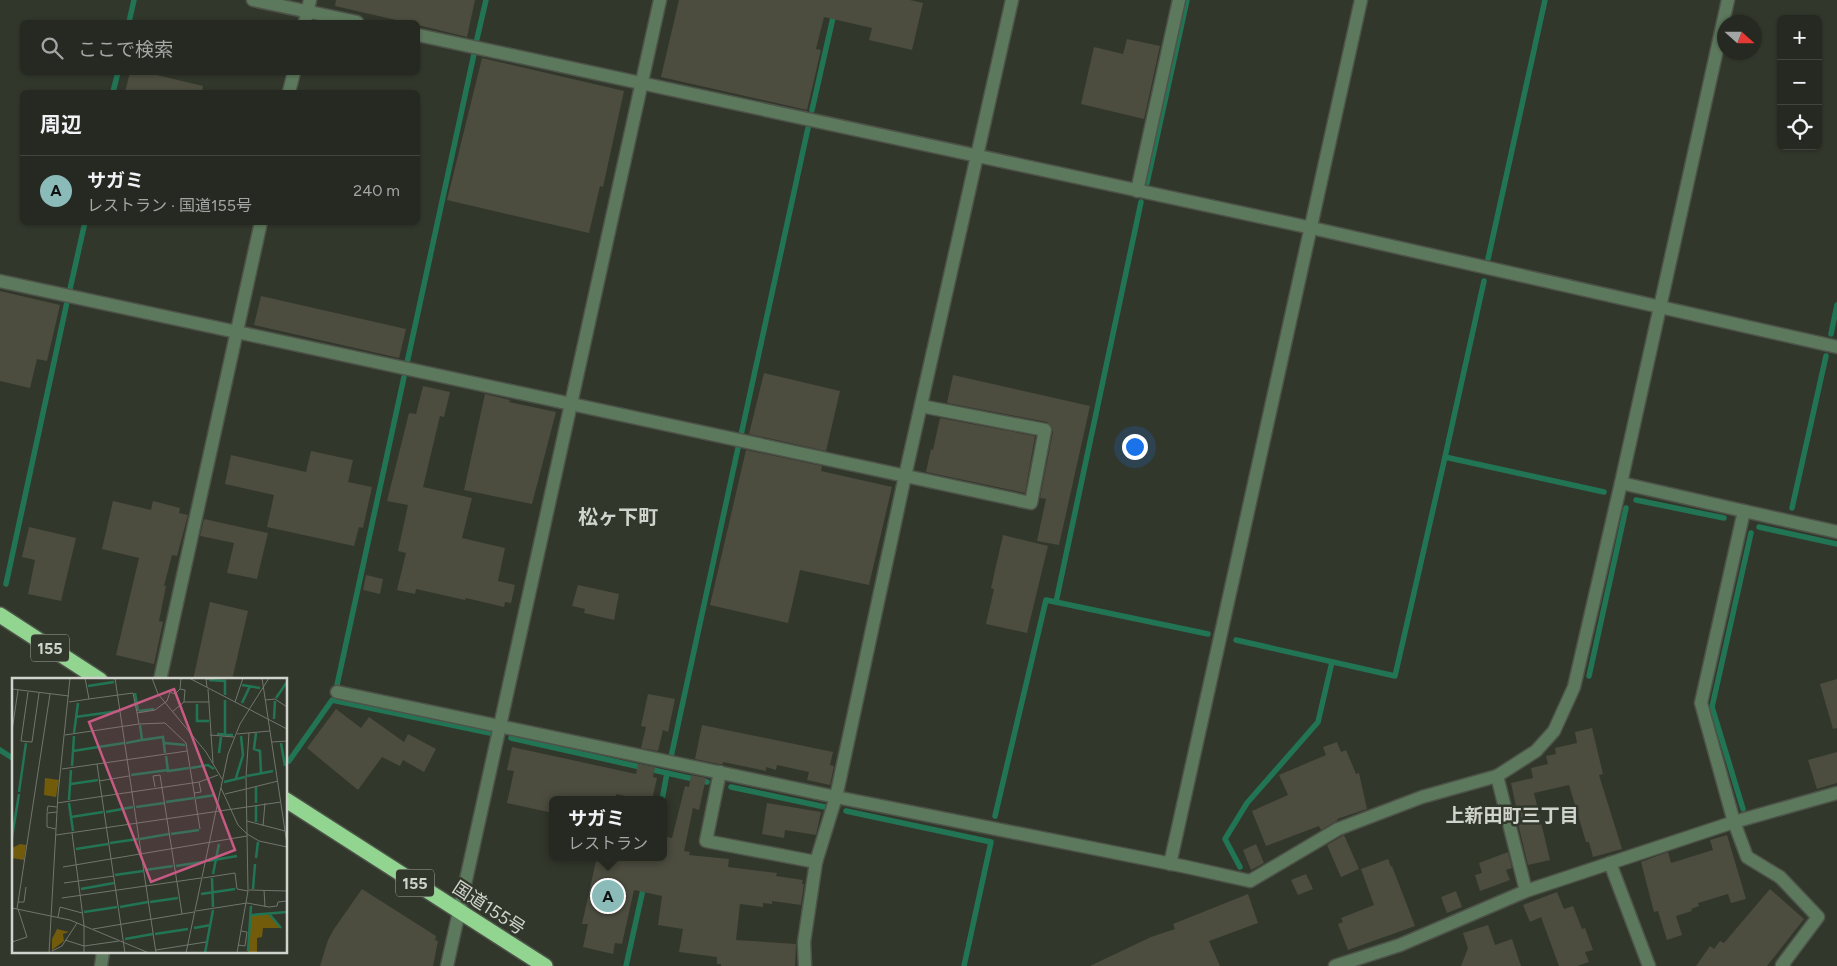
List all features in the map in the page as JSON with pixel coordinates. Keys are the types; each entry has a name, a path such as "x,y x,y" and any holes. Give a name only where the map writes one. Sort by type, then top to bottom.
{"highway":[{"name":"155","path":"0,615 97,678"},
{"name":"国道155号","path":"288,801 545,966"}],"street":[{"path":"254,0 347,20"},
{"path":"447,966 660,0"},
{"path":"805,966 804,942 816,862 836,797 905,476 1012,0"},
{"path":"1137,191 1179,0"},
{"path":"1170,864 1361,0"},
{"path":"337,692 836,797 1250,881 1338,829 1422,797 1497,776 1536,752 1554,731 1566,709 1574,687 1728,0"},
{"path":"420,35 1312,228 1837,347"},
{"path":"290,90 293,75"},
{"path":"160,678 260,225"},
{"path":"0,281 1030,503 1045,430 921,406"},
{"path":"1621,483 1837,532"},
{"path":"1744,511 1701,703 1734,822 1747,857 1780,877 1818,917 1782,965 1784,966"},
{"path":"720,772 706,841 816,862"},
{"path":"1497,776 1526,891"},
{"path":"1335,966 1400,945 1526,891 1734,822 1837,793"},
{"path":"1610,864 1649,966"}],"building":[{"path":"336,0 475,0 467,37 420,25 420,20 396,20 335,6"},
{"path":"679,0 910,0 923,3 912,50 869,40 872,28 824,17 816,49 821,50 807,110 661,77"},
{"path":"1127,39 1160,46 1144,119 1081,104 1094,47 1123,54"},
{"path":"482,58 624,91 603,187 600,186 589,233 447,200"},
{"path":"129,75 157,75 203,86 202,90 126,90"},
{"path":"0,291 60,305 47,361 37,359 30,388 0,381"},
{"path":"261,296 406,329 399,358 254,325"},
{"path":"764,373 840,391 826,451 749,434"},
{"path":"953,375 1090,406 1059,545 1037,541 1046,499 1040,498 1053,432 1052,427 1047,422 947,403"},
{"path":"423,386 450,392 444,417 440,416 423,487 472,498 462,538 505,548 498,581 515,585 511,603 505,602 504,607 416,589 415,594 397,590 406,553 398,551 408,505 387,501 409,413 416,414"},
{"path":"485,394 510,400 509,402 556,412 532,504 464,490"},
{"path":"940,418 1035,436 1025,493 926,472"},
{"path":"746,450 822,466 821,471 892,487 869,585 800,570 788,623 710,605"},
{"path":"311,451 353,460 348,482 372,487 363,528 359,527 354,546 267,527 274,495 225,484 231,455 306,472"},
{"path":"113,501 151,510 153,501 180,508 179,513 188,515 177,556 172,555 164,586 166,586 159,621 163,622 154,664 116,655 139,558 102,549"},
{"path":"204,519 268,533 257,579 227,573 234,543 200,536"},
{"path":"29,527 76,538 61,601 28,594 35,560 22,557"},
{"path":"1003,535 1048,546 1027,633 986,624 994,589 991,588"},
{"path":"366,575 383,579 380,594 363,590"},
{"path":"578,585 619,594 614,620 584,613 585,609 572,606"},
{"path":"210,602 248,611 232,678 193,678"},
{"path":"1837,679 1837,728 1833,729 1820,684"},
{"path":"648,694 675,699 668,732 663,730 658,751 641,748 646,727 641,726"},
{"path":"336,709 361,728 369,717 404,742 408,734 436,749 424,772 403,760 400,766 382,757 358,790 307,748"},
{"path":"702,725 833,752 830,765 834,766 830,785 807,780 809,772 777,765 776,770 766,767 766,771 723,762 723,764 719,764 695,759"},
{"path":"1592,728 1603,774 1599,775 1622,849 1593,857 1589,842 1586,842 1569,785 1534,793 1550,860 1528,865 1515,811 1517,811 1511,783 1533,778 1531,768 1548,764 1546,756 1556,754 1555,748 1577,743 1575,732"},
{"path":"1337,742 1341,752 1346,750 1356,774 1359,773 1367,809 1337,819 1321,830 1319,826 1266,846 1252,811 1288,795 1279,775 1326,755 1323,747"},
{"path":"512,747 636,774 638,764 655,767 653,777 657,778 653,796 616,794 616,796 549,796 549,812 507,803 514,771 507,770"},
{"path":"1837,752 1837,783 1817,789 1808,760"},
{"path":"691,775 706,778 699,810 693,808 684,851 690,852 689,855 729,859 728,867 777,873 776,876 803,880 801,905 772,901 772,904 763,903 763,907 740,904 736,940 796,944 795,966 721,966 721,964 717,964 717,957 679,952 683,929 658,925 662,896 634,890 622,944 615,943 613,954 583,947 588,924 582,924 596,861 667,861 667,837 672,838 685,786 689,787"},
{"path":"767,803 821,812 816,835 785,830 784,838 762,834"},
{"path":"1344,835 1359,869 1341,877 1327,845"},
{"path":"1727,835 1746,899 1731,903 1728,894 1698,903 1699,906 1691,909 1692,911 1676,916 1682,935 1667,940 1658,911 1654,912 1641,862 1668,852 1671,863 1713,850 1710,840"},
{"path":"1256,844 1264,863 1251,870 1243,850"},
{"path":"1508,852 1512,868 1506,870 1510,880 1480,891 1475,875 1482,873 1479,863"},
{"path":"1388,859 1415,926 1348,950 1338,924 1343,922 1341,918 1374,905 1361,869"},
{"path":"1306,874 1313,889 1298,895 1291,880"},
{"path":"362,889 436,936 435,940 438,941 433,966 320,966 328,940 334,929"},
{"path":"1770,889 1804,919 1767,966 1696,966 1710,946 1714,949 1720,941 1724,943"},
{"path":"1456,891 1462,907 1447,913 1441,897"},
{"path":"1557,892 1564,909 1573,906 1582,929 1585,928 1593,950 1585,952 1589,962 1577,966 1559,966 1541,917 1530,922 1523,905"},
{"path":"1248,894 1258,923 1209,941 1220,966 1090,966 1151,937 1175,929 1173,924"},
{"path":"1488,925 1495,945 1512,939 1521,966 1461,966 1468,948 1463,933"}],"waterway":[{"path":"129,20 134,0"},
{"path":"476,43 486,0"},
{"path":"812,110 837,0"},
{"path":"1147,183 1187,0"},
{"path":"1488,259 1545,0"},
{"path":"407,363 474,54"},
{"path":"114,90 117,75"},
{"path":"741,435 808,128"},
{"path":"1056,602 1141,202"},
{"path":"70,289 84,225"},
{"path":"1445,457 1484,281"},
{"path":"6,584 67,302"},
{"path":"1831,334 1837,305"},
{"path":"1792,508 1826,356"},
{"path":"337,685 404,377"},
{"path":"671,757 738,448"},
{"path":"1236,640 1395,676 1445,457 1604,492"},
{"path":"1636,500 1724,518"},
{"path":"1589,676 1626,508"},
{"path":"1759,527 1837,544"},
{"path":"1743,809 1712,707 1751,533"},
{"path":"995,816 1046,600 1208,634"},
{"path":"1240,867 1225,839 1247,803 1318,722 1332,662"},
{"path":"289,761 332,700 490,733"},
{"path":"511,738 707,782"},
{"path":"0,750 12,758"},
{"path":"663,796 667,773"},
{"path":"731,787 825,807"},
{"path":"846,811 991,842 964,966"},
{"path":"626,966 644,885"}],"place":[{"name":"サガミ","path":"608,896"}],"district":[{"name":"松ヶ下町","path":"618,517"},
{"name":"上新田町三丁目","path":"1512,815"}]}
